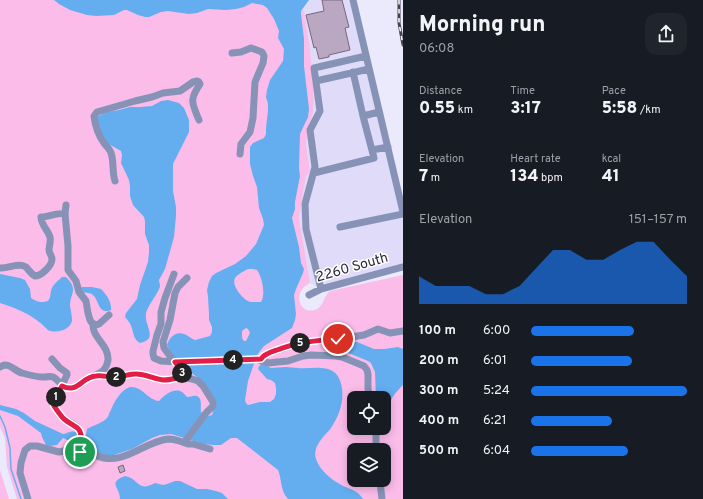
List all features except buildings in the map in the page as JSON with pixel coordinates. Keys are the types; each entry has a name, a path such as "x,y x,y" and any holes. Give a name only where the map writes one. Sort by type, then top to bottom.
{"street":[{"path":"340,227 403,213 353,0"},
{"path":"232,53 241,52 251,48 262,52 264,56 263,63 255,82 253,118 250,132 241,144 240,154"},
{"path":"321,289 306,229 305,204 315,167 310,130 320,111 314,68 366,56"},
{"path":"316,80 369,69"},
{"path":"314,173 374,158 353,72"},
{"path":"115,181 113,174 112,154 103,142 94,121 94,116 97,112 163,93 180,91 197,81 200,84 194,93 192,101 199,120"},
{"path":"363,116 379,112"},
{"path":"372,150 388,147"},
{"path":"66,205 64,214 68,246 67,268 76,281 79,292 86,301 90,320 93,324 92,326 108,354 106,366 101,375"},
{"path":"0,268 3,269 21,265 26,267 35,276 43,273 52,261 52,258 49,252 50,236 41,222 41,217 64,214"},
{"name":"2260 South","path":"309,295 321,289 403,267"},
{"path":"174,274 165,298 161,324 152,354 156,360 177,362 259,359 270,353 299,343 364,335 376,329 381,329 390,333 403,331"},
{"path":"182,377 182,371 177,362 164,348 163,342 170,320 175,292 187,278"},
{"path":"93,324 99,324 109,315"},
{"path":"259,359 262,362 269,363 288,361 311,355 342,357 364,366 368,374 369,391"},
{"path":"52,359 67,374 55,398 54,406 62,418 78,428 81,434 80,446"},
{"path":"0,367 3,365 8,365 21,373 53,377 62,386 70,388 75,387 85,379 101,375 117,377 135,374 164,380 182,377 198,381 203,386 214,405 206,413 186,441"},
{"path":"28,499 20,473 25,450 30,446 44,447 62,452 80,446 102,459 111,459 128,455 167,439 186,441 188,444 210,449"},
{"path":"381,487 382,499"}],"shaded area":[{"path":"0,0 292,0 304,11 310,49 314,100 313,113 309,124 306,144 310,171 306,176 299,218 310,283 300,292 300,303 306,310 311,311 319,307 330,291 403,275 403,499 17,499 7,467 5,438 0,427"},
{"path":"292,0 353,0 403,212 403,267 321,289 310,283 299,218 306,175 310,171 306,144 309,124 313,113 314,100 310,49"},
{"path":"0,470 9,499 0,499"}],"water":[{"path":"54,0 309,0 301,11 301,14 304,39 304,66 309,109 308,117 300,134 300,176 295,209 292,218 301,263 304,269 294,295 296,314 292,328 264,346 257,355 248,381 245,400 248,405 260,402 270,402 274,399 276,394 275,383 267,379 258,369 259,366 263,364 271,368 321,368 334,372 342,386 342,404 334,423 317,446 315,454 316,459 320,467 327,475 339,484 352,489 363,499 288,499 282,489 278,470 237,438 231,438 221,445 213,445 204,444 171,434 160,435 132,449 108,457 102,457 89,447 86,435 87,429 108,417 119,396 124,390 131,387 139,389 155,400 159,401 172,391 182,392 187,397 197,396 201,401 201,412 208,416 212,415 215,405 208,390 200,379 176,360 167,345 169,340 178,333 195,340 210,336 212,327 209,320 207,290 209,282 212,276 216,273 235,264 246,256 256,244 264,225 259,208 257,187 250,164 250,147 253,143 264,138 266,134 268,110 266,97 267,90 270,80 283,61 284,49 278,38 279,31 274,19 267,8 263,5 252,3 236,9 208,9 189,14 168,11 145,17 127,10 114,15 87,15 70,10","holes":["248,269 257,270 260,277 263,286 261,302 248,301 236,289 234,281 235,278","246,328 250,333 246,341 244,341 242,338 242,331"]},
{"path":"168,100 179,103 184,108 189,120 189,132 173,164 173,191 176,207 174,237 165,269 159,280 160,286 146,314 150,335 146,341 140,343 135,338 131,325 125,317 126,313 137,299 148,262 149,245 145,234 145,221 144,217 133,205 130,196 129,180 121,163 121,151 105,142 97,121 98,116 107,112 130,107 152,106 161,101"},
{"path":"0,274 25,280 30,289 31,298 41,302 48,301 54,285 62,277 66,277 70,281 73,288 70,302 72,321 69,327 55,332 48,330 29,315 0,303"},
{"path":"82,287 101,289 110,301 111,310 104,311 93,295 90,293 81,292"},
{"path":"338,342 357,342 374,349 398,347 403,349 403,385 394,395 391,401 391,391 376,391 375,372 371,363 346,352 338,345"},
{"path":"0,405 16,409 35,421 63,434 74,431 78,434 78,440 72,442 63,438 57,445 46,445 41,433 18,416 0,410"},
{"path":"125,476 130,477 141,486 149,486 155,483 163,485 180,481 197,489 207,489 222,493 228,499 120,499 116,483"}],"waterway":[{"path":"0,416 5,427 10,448 11,469 21,499"}],"railway":[{"path":"399,0 399,23 403,45"}],"route":[{"path":"80,452 78,450 78,445 82,443 82,437 78,428 62,418 54,406 55,398 62,386 72,388 79,385 85,379 96,376 117,377 135,374 164,380 182,377 182,371 175,362 261,359 262,357 281,348 299,343 338,339"}]}
